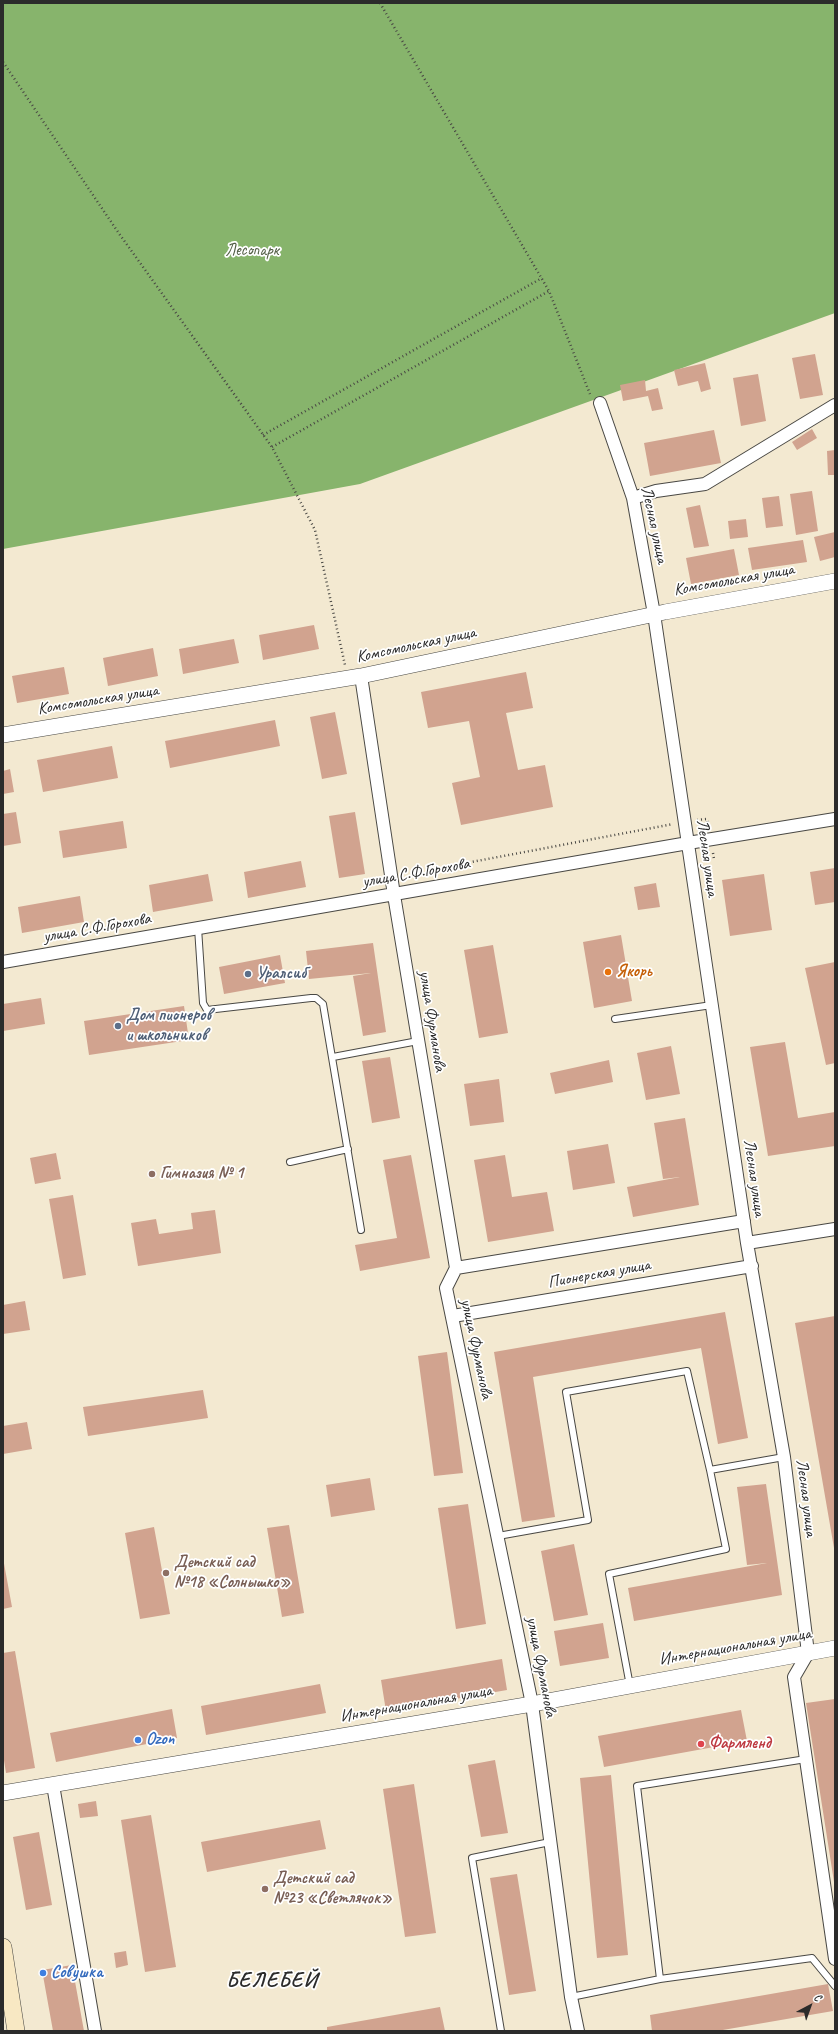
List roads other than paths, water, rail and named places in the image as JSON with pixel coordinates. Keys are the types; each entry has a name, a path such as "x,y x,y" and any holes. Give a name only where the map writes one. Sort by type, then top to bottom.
{"main road":[{"path":"3,1947 16,2031"}],"street":[{"name":"Лесная улица","path":"596,401 633,498 654,614 747,1243 784,1457 808,1653"},
{"path":"633,498 656,491 705,484 835,405"},
{"name":"Комсомольская улица","path":"3,735 354,677 654,614 835,581"},
{"name":"улица Фурманова","path":"354,677 394,895 456,1268 446,1288 532,1704 571,1997 578,2031"},
{"name":"улица С.Ф.Горохова","path":"3,962 710,839 835,819"},
{"name":"Пионерская улица","path":"456,1268 744,1221"},
{"path":"747,1243 835,1229"},
{"name":"Пионерская улица","path":"452,1316 752,1266"},
{"name":"Интернациональная улица","path":"3,1793 532,1704 835,1648"},
{"path":"808,1653 794,1677 835,1959"},
{"path":"53,1785 95,2031"}],"lane":[{"path":"198,928 205,1008 210,1011 316,998 325,1008 361,1230"},
{"path":"615,1018 712,1005"},
{"path":"333,1057 418,1042"},
{"path":"290,1162 348,1148"},
{"path":"498,1536 588,1520 566,1392 687,1371 710,1470 726,1549 609,1574 630,1686"},
{"path":"710,1470 784,1457"},
{"path":"660,1979 637,1786 806,1758"},
{"path":"501,2031 472,1858 550,1842"},
{"path":"571,1997 660,1979 812,1958 835,1986"}],"place":[{"name":"Якорь","path":"608,972"},
{"name":"Уралсиб","path":"248,974"},
{"name":"Дом пионеров и школьников","path":"118,1026"},
{"name":"Гимназия № 1","path":"152,1174"},
{"name":"Детский сад №18 «Солнышко»","path":"166,1573"},
{"name":"Ozon","path":"138,1740"},
{"name":"Фармленд","path":"701,1744"},
{"name":"Детский сад №23 «Светлячок»","path":"265,1889"},
{"name":"Совушка","path":"43,1973"}],"district":[{"name":"БЕЛЕБЕЙ","path":"272,1980"}],"park label":[{"name":"Лесопарк","path":"252,251"}]}
